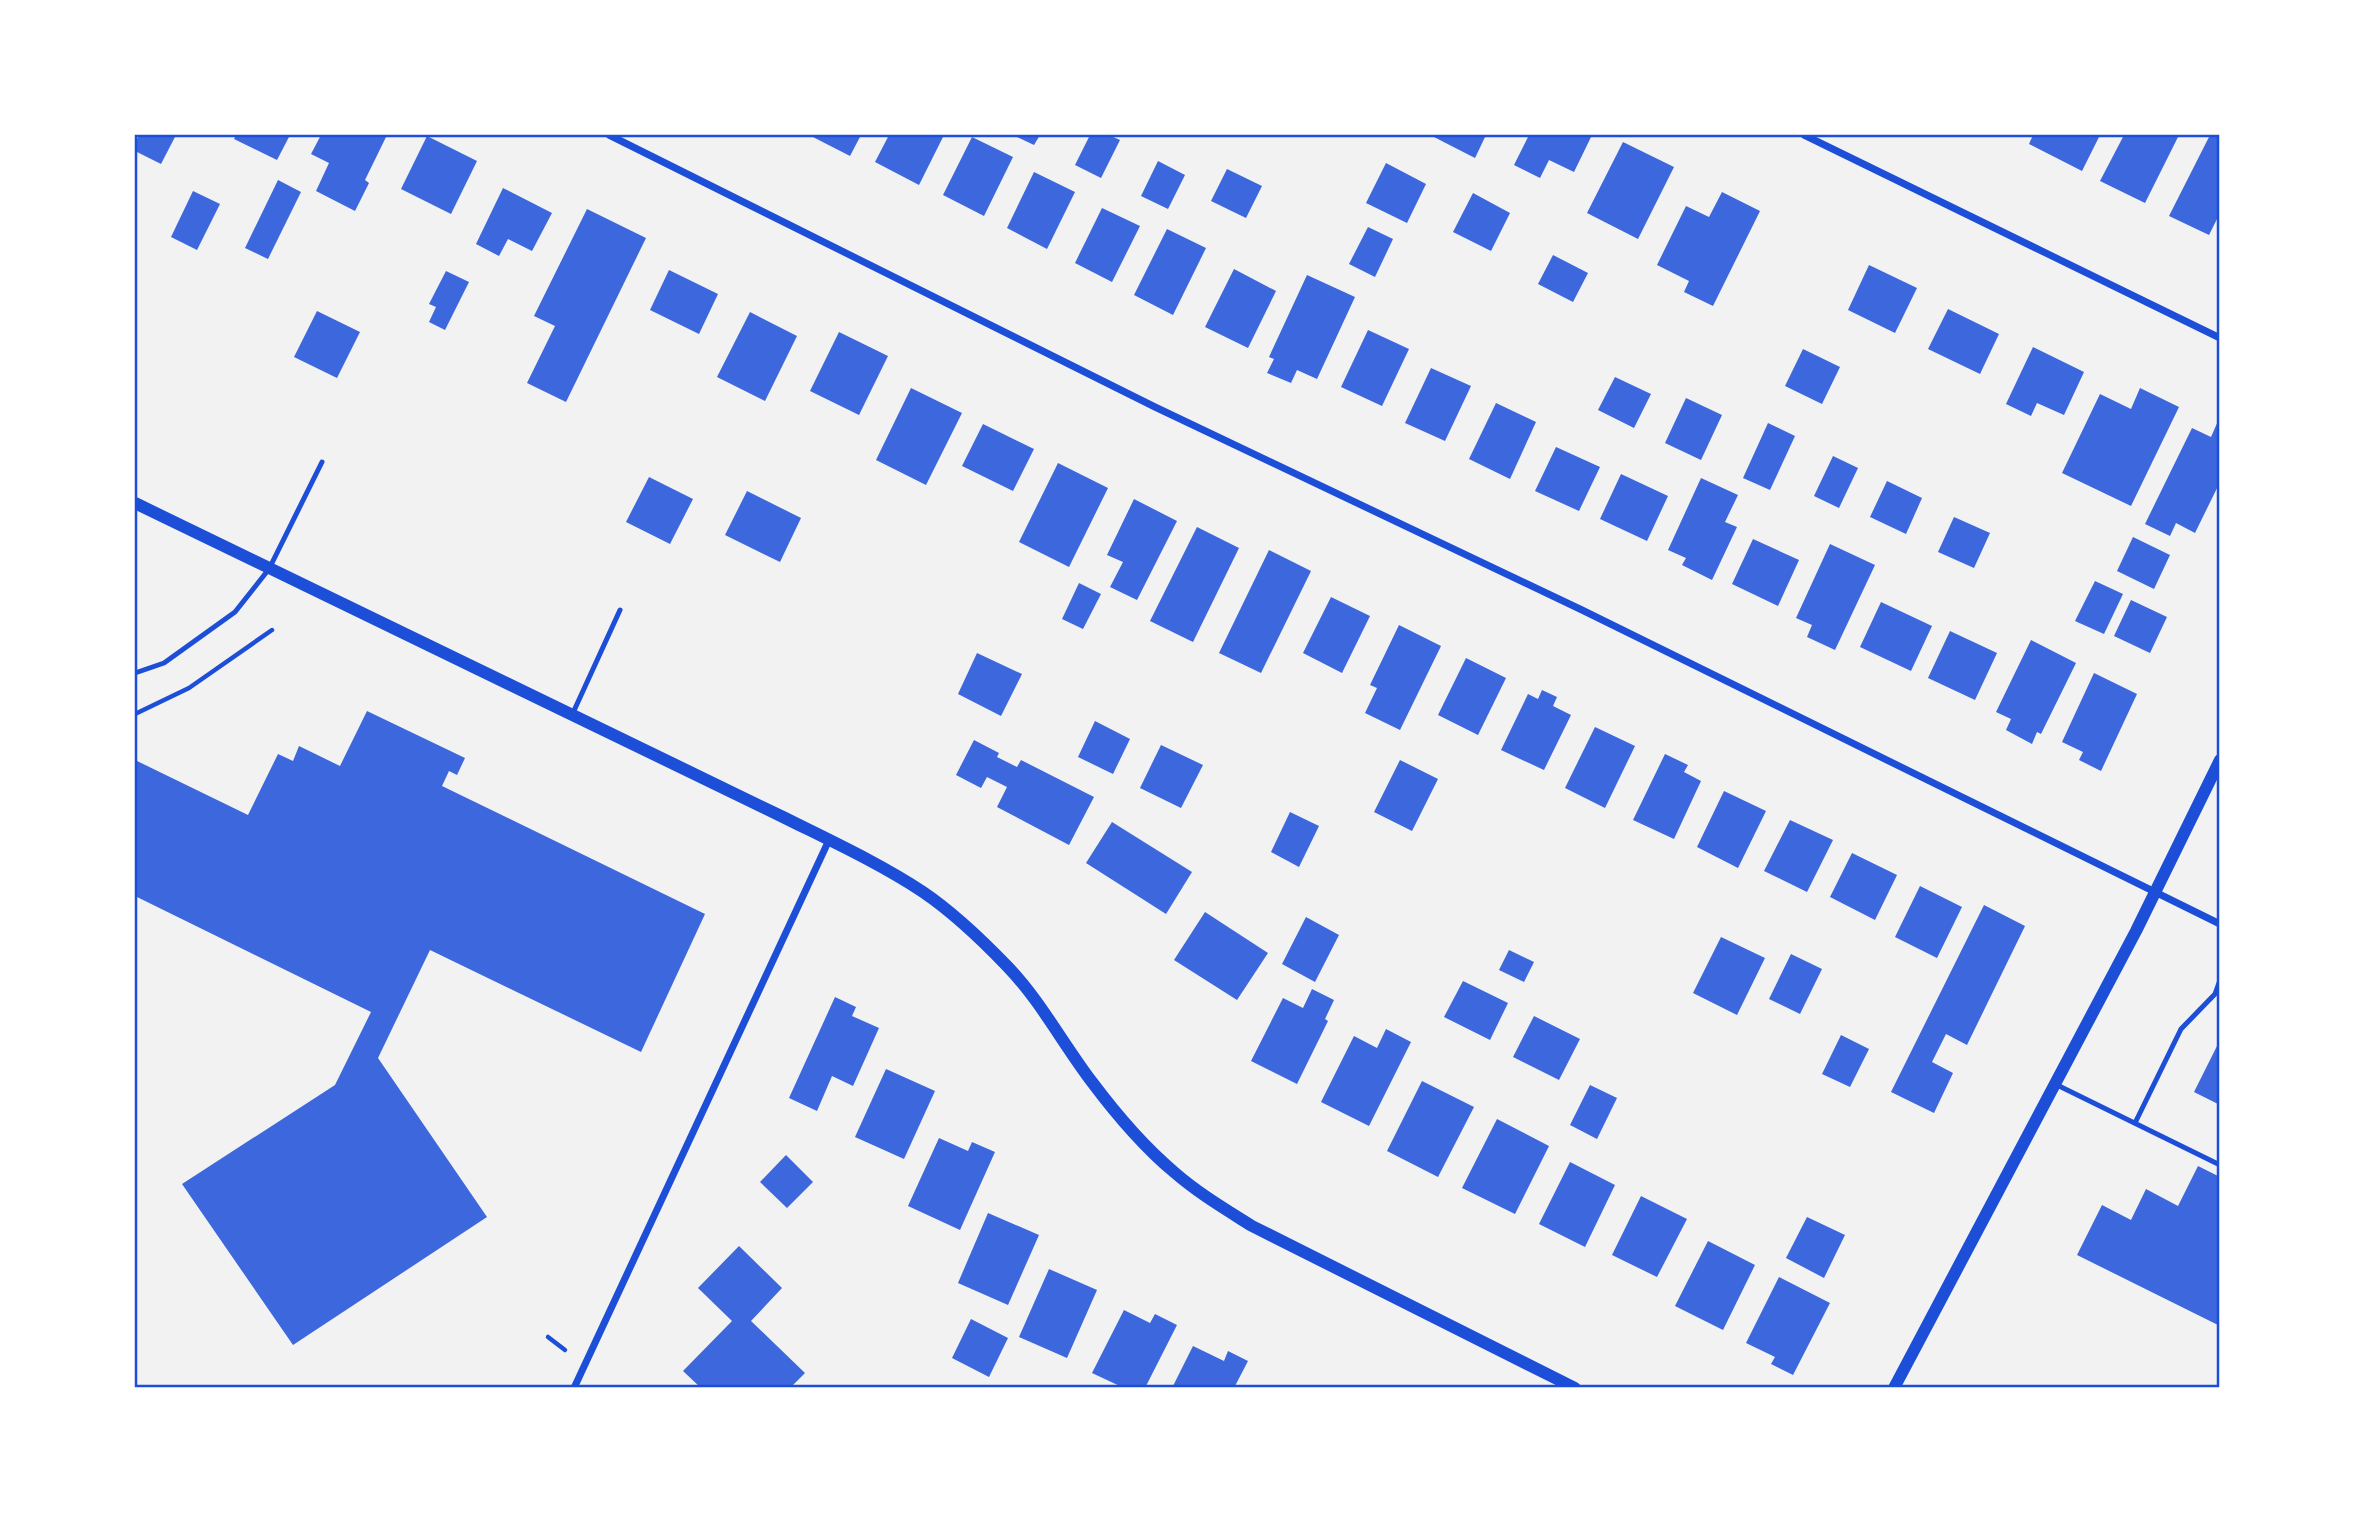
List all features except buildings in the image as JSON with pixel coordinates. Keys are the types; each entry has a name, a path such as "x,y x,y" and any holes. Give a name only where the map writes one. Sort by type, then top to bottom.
{"street":[{"path":"609,135 1155,407 1582,610 2220,924"},
{"path":"1804,135 2220,338"},
{"path":"135,503 829,840 925,893 1009,967 1091,1082 1129,1128 1172,1171 1252,1226 1575,1388"},
{"path":"1894,1388 2137,931 2220,760"},
{"path":"575,1388 829,840"}],"lane":[{"path":"135,673 164,663 235,612 269,569 322,462"},
{"path":"572,715 620,610"},
{"path":"2136,1123 2181,1029 2215,994 2220,980"},
{"path":"2055,1084 2220,1165"}],"path":[{"path":"135,714 189,688 272,630"},
{"path":"548,1337 568,1353"}]}
